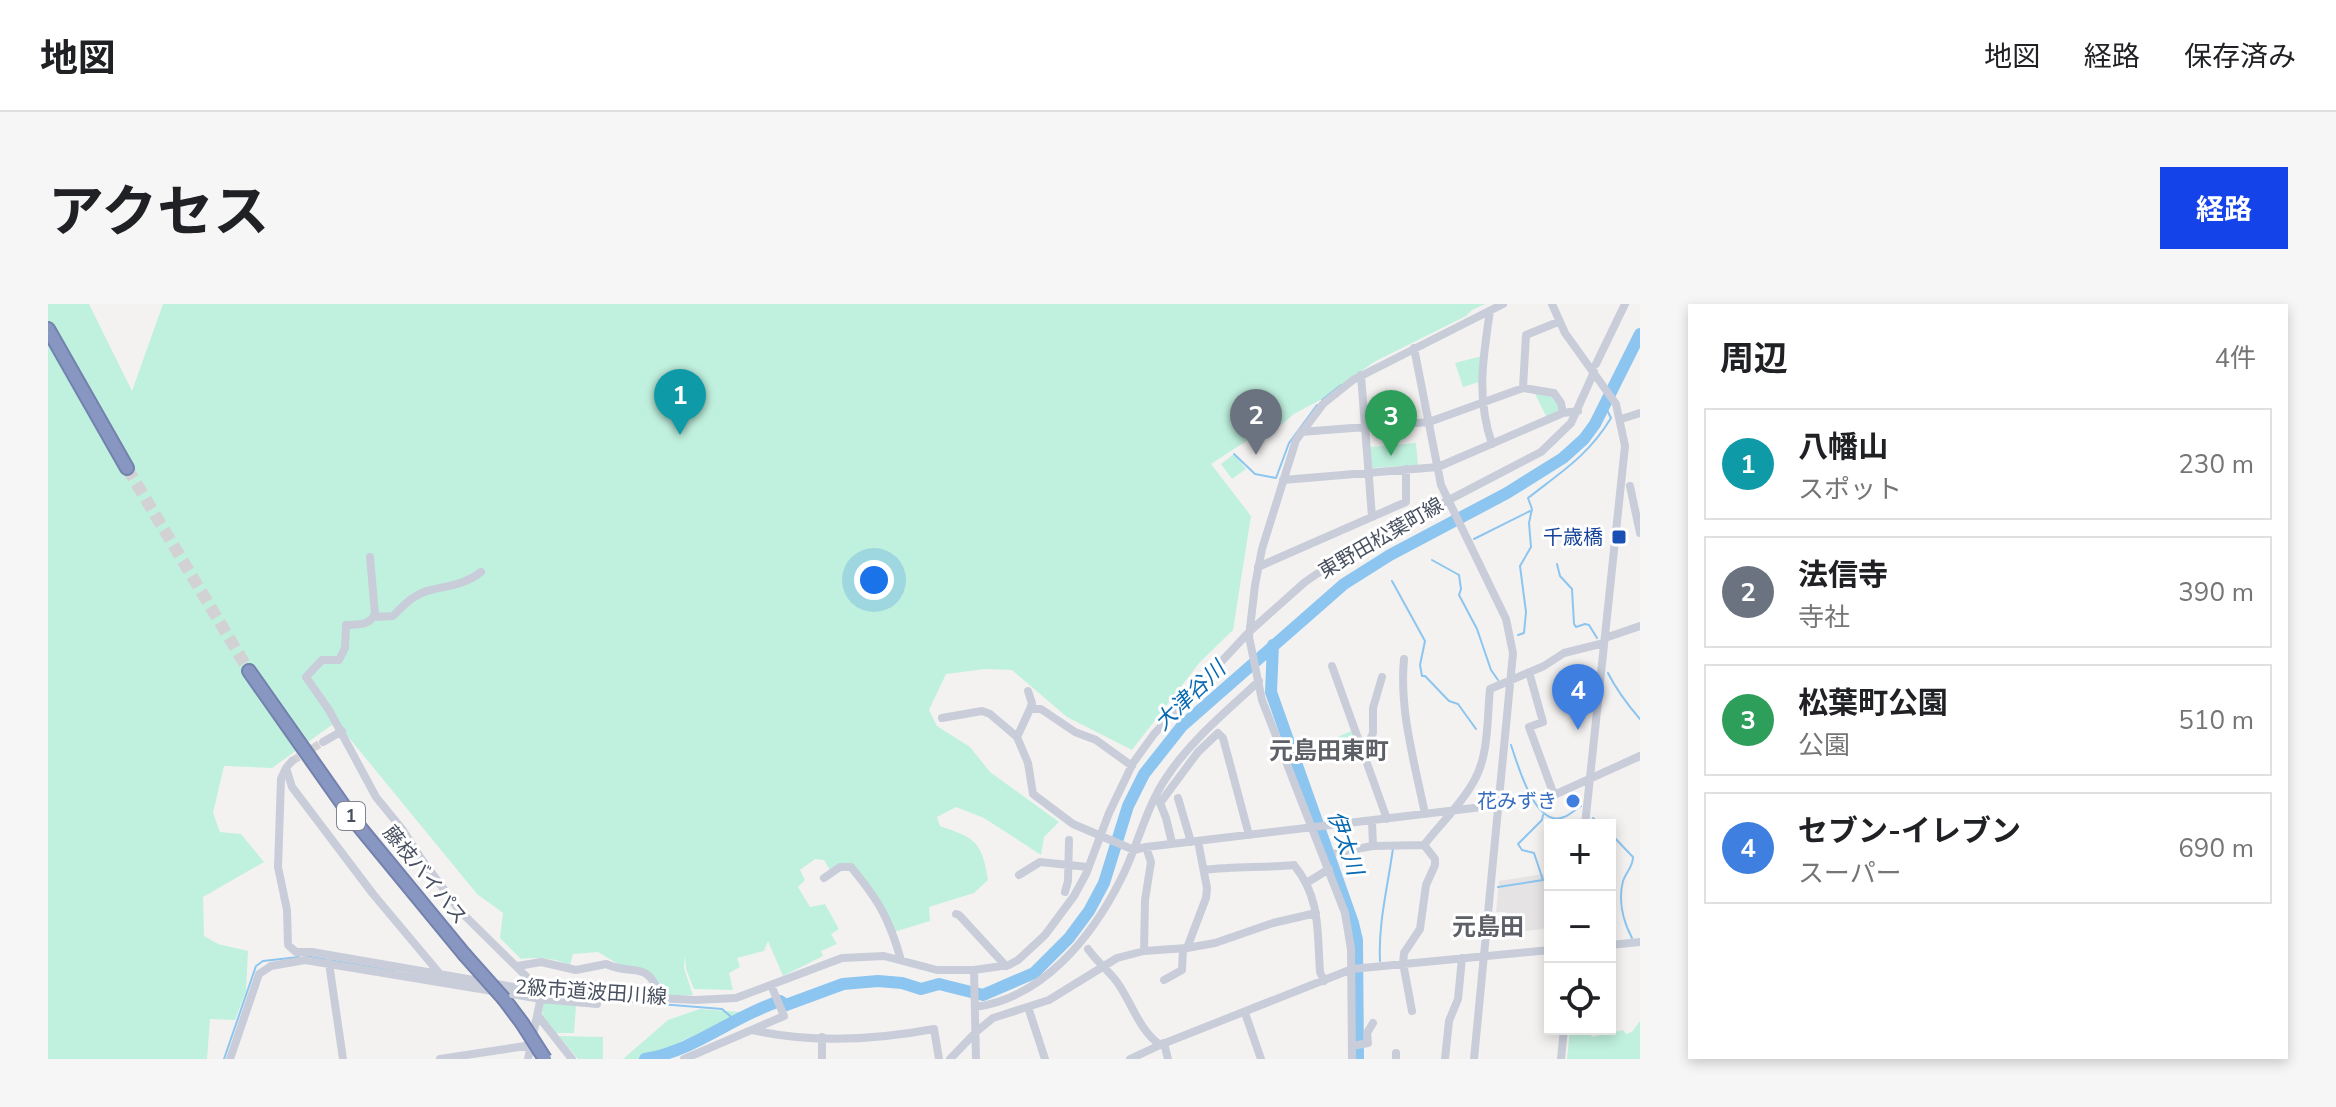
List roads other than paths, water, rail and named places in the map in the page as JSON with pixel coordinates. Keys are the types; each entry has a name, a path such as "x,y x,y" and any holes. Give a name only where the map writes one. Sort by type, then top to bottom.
{"highway":[{"path":"48,329 127,468"},
{"name":"藤枝バイパス","path":"249,671 353,819 522,1023 548,1059"}],"street":[{"path":"1352,1059 1355,969 1348,924 1317,827 1262,700 1249,634 1258,567 1283,480 1301,432 1336,391 1361,375 1503,304"},
{"path":"1552,304 1558,322 1596,371 1616,404 1625,446 1586,819"},
{"name":"東野田松葉町線","path":"1006,966 1026,953 1061,917 1088,867 1132,766 1154,734 1249,634 1305,582 1377,536 1541,452 1561,435 1578,411 1625,304"},
{"path":"1490,311 1481,373 1485,425 1492,444"},
{"path":"1523,388 1526,335 1558,322"},
{"path":"1414,348 1447,501 1509,629 1513,653 1514,678 1474,1059"},
{"path":"1361,375 1372,517"},
{"path":"1301,432 1429,422 1523,388 1554,393 1563,413"},
{"path":"1283,480 1438,467 1563,413 1578,411"},
{"path":"1621,419 1640,413"},
{"path":"1258,567 1406,502 1406,469"},
{"path":"1630,486 1640,533"},
{"path":"1619,506 1635,509"},
{"path":"370,557 373,617 368,623 346,625 345,648 339,660 322,660 306,677 342,731 376,797 431,873 460,911 518,966 541,996 532,1054 440,1059"},
{"path":"373,617 393,616 413,598 430,590 466,583 481,572"},
{"path":"1338,852 1373,846 1424,845 1475,779 1481,762 1490,689 1564,653 1640,626"},
{"path":"1404,659 1402,675 1408,732 1425,814"},
{"path":"1332,666 1387,819"},
{"path":"1529,672 1543,722 1529,727 1554,795 1640,756"},
{"path":"1364,753 1373,733 1373,708 1382,677"},
{"path":"975,1005 993,1005 1018,995 1060,963 1095,922 1121,878 1147,813 1182,754 1258,680"},
{"path":"1017,737 1032,703 1028,691"},
{"path":"1030,709 1041,709 1075,732 1096,740 1132,766"},
{"path":"942,718 982,711 1017,737 1028,763 1033,794 1073,824 1133,850 1499,805"},
{"path":"323,742 342,731"},
{"path":"1172,843 1160,803 1198,752 1218,733 1223,738 1249,835"},
{"path":"441,974 373,894 292,787 289,765 281,779 278,867 287,910 288,945 296,957 597,1004"},
{"path":"1164,980 1182,970 1185,948 1206,898 1204,870 1178,798"},
{"path":"1372,821 1373,846"},
{"path":"1065,892 1069,840"},
{"path":"1412,1011 1403,963 1404,953 1420,929 1426,885 1435,865 1435,859 1424,845"},
{"path":"1144,951 1145,900 1151,862 1146,847"},
{"path":"1019,875 1040,862 1088,867"},
{"path":"1204,870 1294,865 1308,882 1315,902 1320,972 1324,981"},
{"path":"824,878 840,867 851,867 878,899 891,925 901,960"},
{"path":"1308,882 1329,869"},
{"path":"950,1059 993,1018 1049,1000 1126,954 1215,943 1273,923 1316,913"},
{"path":"956,914 1006,966"},
{"path":"1616,944 1640,942"},
{"path":"1088,949 1100,967 1115,980 1150,1038 1162,1044 1168,1059"},
{"path":"1130,1059 1355,969 1544,951"},
{"name":"2級市道波田川線","path":"296,957 312,952 441,974 541,996 736,998 842,958 870,956 901,960 937,970 974,970"},
{"path":"230,1059 259,974 296,957"},
{"path":"1445,1059 1449,1021 1458,999 1462,958"},
{"path":"518,966 541,962 576,970 606,964 616,969 637,969 651,978 661,998"},
{"path":"329,963 343,1059"},
{"path":"976,1059 974,970 1006,966"},
{"path":"684,1059 784,1016 771,985"},
{"path":"1028,1007 1045,1059"},
{"path":"1245,1013 1261,1059"},
{"path":"538,1016 572,1059"},
{"path":"1352,1046 1368,1043 1367,1033 1373,1023"},
{"path":"752,1030 782,1037 888,1037 934,1029 939,1059"},
{"path":"1561,1059 1563,1035"},
{"path":"822,1037 822,1059"}],"waterway":[{"name":"大津谷川","path":"645,1059 680,1049 763,1007 780,1001 786,1005 843,984 878,981 902,983 921,989 939,984 983,995 1034,973 1069,938 1089,911 1104,883 1128,806 1144,774 1182,726 1344,584 1390,555 1507,493 1563,458 1595,424 1640,334"},
{"path":"1322,400 1341,385"},
{"path":"1234,454 1255,474 1276,478 1289,443 1317,405"},
{"path":"1518,635 1524,633 1526,612 1520,566 1531,547 1529,523 1532,509 1528,498 1593,443 1611,418 1605,406"},
{"path":"1474,539 1530,511"},
{"path":"1432,560 1459,575 1459,595 1498,680"},
{"path":"1557,564 1560,576 1572,589 1574,624 1576,627 1589,625 1597,638"},
{"path":"1392,581 1425,641 1420,665 1422,676 1449,701 1458,704 1476,729"},
{"name":"伊太川","path":"1273,645 1271,692 1357,940 1358,1059"},
{"path":"1608,673 1640,719"},
{"path":"1511,745 1529,793 1544,814 1554,818 1564,817 1581,806"},
{"path":"1498,887 1543,880 1534,853 1522,850 1518,844 1542,820 1543,815"},
{"path":"1616,839 1633,857 1623,881 1621,896 1624,918 1632,938"},
{"path":"1380,961 1382,919 1393,848"},
{"path":"305,956 394,971"},
{"path":"224,1059 256,966 263,961 299,957"},
{"path":"586,998 722,1009 737,1022"}],"tunnel":[{"path":"127,468 249,671"},
{"path":"292,761 323,742"}],"place":[{"name":"八幡山","path":"680,435"},
{"name":"法信寺","path":"1256,455"},
{"name":"松葉町公園","path":"1391,456"},
{"name":"千歳橋","path":"1619,537"},
{"name":"セブン-イレブン","path":"1578,730"},
{"name":"花みずき","path":"1573,801"}],"district":[{"name":"元島田東町","path":"1329,751"},
{"name":"元島田","path":"1488,927"}]}
